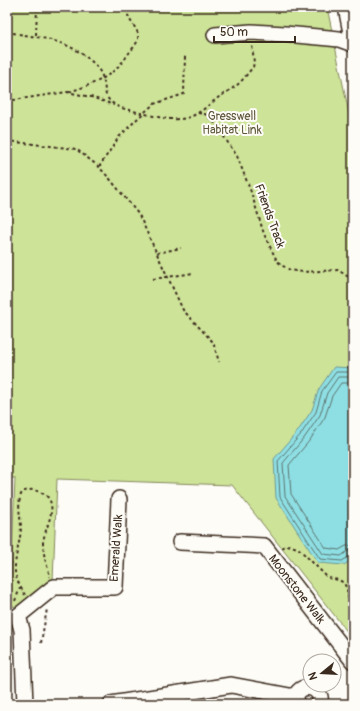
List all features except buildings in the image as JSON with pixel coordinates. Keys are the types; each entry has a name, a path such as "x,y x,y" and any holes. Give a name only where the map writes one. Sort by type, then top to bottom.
{"street":[{"path":"346,7 353,44"},
{"path":"215,35 251,32 339,39 353,44"},
{"name":"Emerald Walk","path":"13,610 49,586 115,587 119,499"},
{"name":"Moonstone Walk","path":"180,542 264,546 353,661"},
{"path":"13,610 22,630 26,704"},
{"path":"111,704 231,685 295,700 301,689 310,688 318,692 324,704"}],"path":[{"path":"36,36 37,7"},
{"path":"7,102 69,92 103,79 112,73 123,62 138,38 138,32 130,21 127,13 127,7"},
{"path":"7,32 36,36 59,42 74,48 95,64 103,79 105,95 110,102 121,108"},
{"path":"69,92 92,97 121,108 157,117 181,119 191,117 237,85 253,67 251,32"},
{"path":"99,167 119,137 154,104 184,94 185,56"},
{"name":"Friends Track","path":"198,113 205,114 214,122 237,156 251,192 264,234 277,261 290,270 303,272 318,272 335,269 353,280"},
{"path":"7,140 54,147 72,148 82,152 99,167 139,215 183,310 214,342 219,362"},
{"path":"157,253 181,248"},
{"path":"153,279 194,273"},
{"path":"28,599 20,587 15,570 21,527 19,503 22,492 29,489 36,490 47,495 50,501 51,518 44,537 43,554 49,586 41,644"},
{"path":"270,554 287,545 298,548 328,578 339,580 344,583 347,588 349,603 353,613"},
{"path":"13,610 20,587"}],"green space":[{"name":"Gresswell Habitat Link","path":"7,7 327,7 353,133 353,639 232,485 57,479 53,582 24,607 10,606 15,478 7,478"}],"water":[{"path":"334,367 353,368 353,559 344,565 318,563 276,498 274,459 298,431 312,410 319,389"}]}
